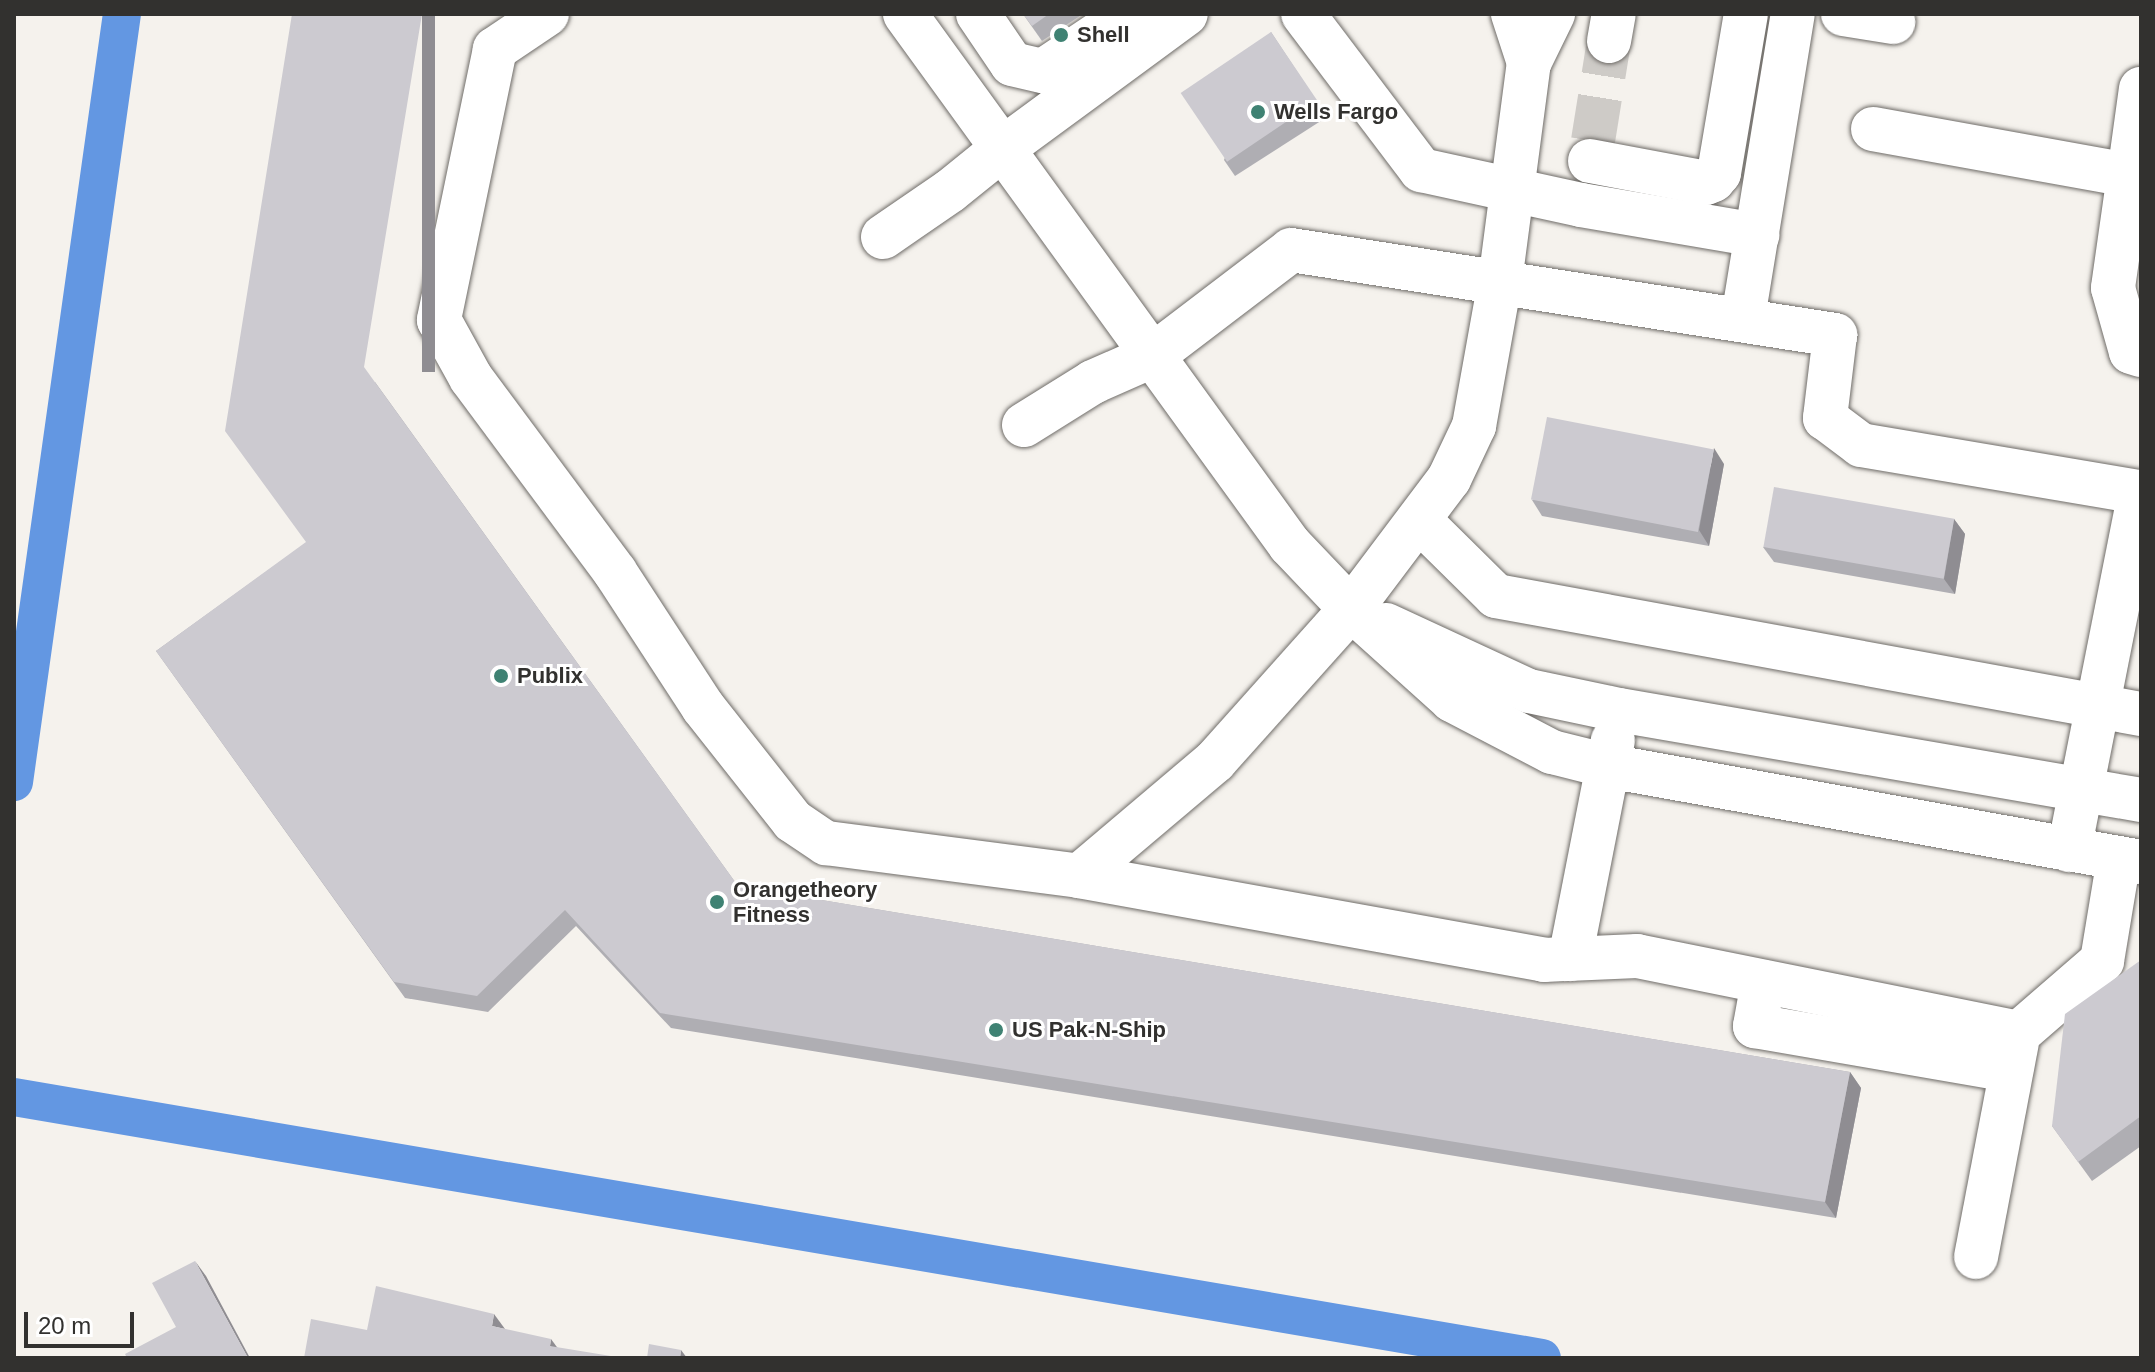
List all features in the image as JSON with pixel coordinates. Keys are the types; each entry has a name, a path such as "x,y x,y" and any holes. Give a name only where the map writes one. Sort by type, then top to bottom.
{"lane":[{"path":"547,14 495,49 439,320 471,378 615,572 703,707 793,821 826,843 1079,876 1544,960 1637,956 1763,982 2015,1051"},
{"path":"905,14 1290,545 1351,609 1452,700 1552,752 1608,766 2130,860 2102,961 2015,1051 1976,1257"},
{"path":"932,51 984,16 1012,64 1031,71 1043,71 1128,14"},
{"path":"883,237 950,191 1186,14"},
{"path":"1303,14 1421,170 1581,205 1757,235"},
{"path":"1513,14 1529,63"},
{"path":"1079,876 1215,761 1351,609 1449,479 1474,426 1500,282 1529,63 1553,14"},
{"path":"1581,205 1592,151 1706,183 1713,180 1719,173 1746,14"},
{"path":"1743,318 1793,14"},
{"path":"1843,14 1893,22"},
{"path":"2141,89 2113,288 2131,352 2141,355"},
{"path":"1873,129 2129,175"},
{"path":"1024,425 1093,382 1152,356 1291,250 1743,318 1835,335 1825,418 1861,445 2140,492 2137,530 2069,850"},
{"path":"1419,520 1496,596 2141,714"},
{"path":"1351,609 1529,691 1619,710 2141,800"},
{"path":"1570,959 1619,710"}],"building":[{"path":"292,14 422,14 364,367 738,886 1850,1072 1825,1202 660,1013 565,910 477,996 394,982 156,651 306,542 225,431"},
{"path":"1023,14 1049,14 1032,26"},
{"name":"Wells Fargo","path":"1271,32 1317,101 1227,162 1181,93"},
{"path":"1547,417 1714,449 1698,532 1531,499"},
{"path":"1774,487 1954,519 1944,579 1763,547"},
{"path":"2141,960 2141,1116 2078,1162 2052,1126 2065,1014"},
{"path":"195,1261 248,1358 127,1358 125,1354 176,1327 152,1283"},
{"path":"376,1286 494,1314 492,1326 551,1339 550,1346 623,1358 304,1358 311,1319 367,1330"},
{"path":"649,1344 681,1350 680,1358 647,1358"}],"waterway":[{"path":"14,782 122,14"},
{"path":"14,1097 1542,1358"}],"tunnel":[{"path":"1593,141 1609,41"}],"place":[{"name":"Shell","path":"1061,35"},
{"name":"Wells Fargo","path":"1258,112"},
{"name":"Publix","path":"501,676"},
{"name":"Orangetheory Fitness","path":"717,902"},
{"name":"US Pak-N-Ship","path":"996,1030"}]}
